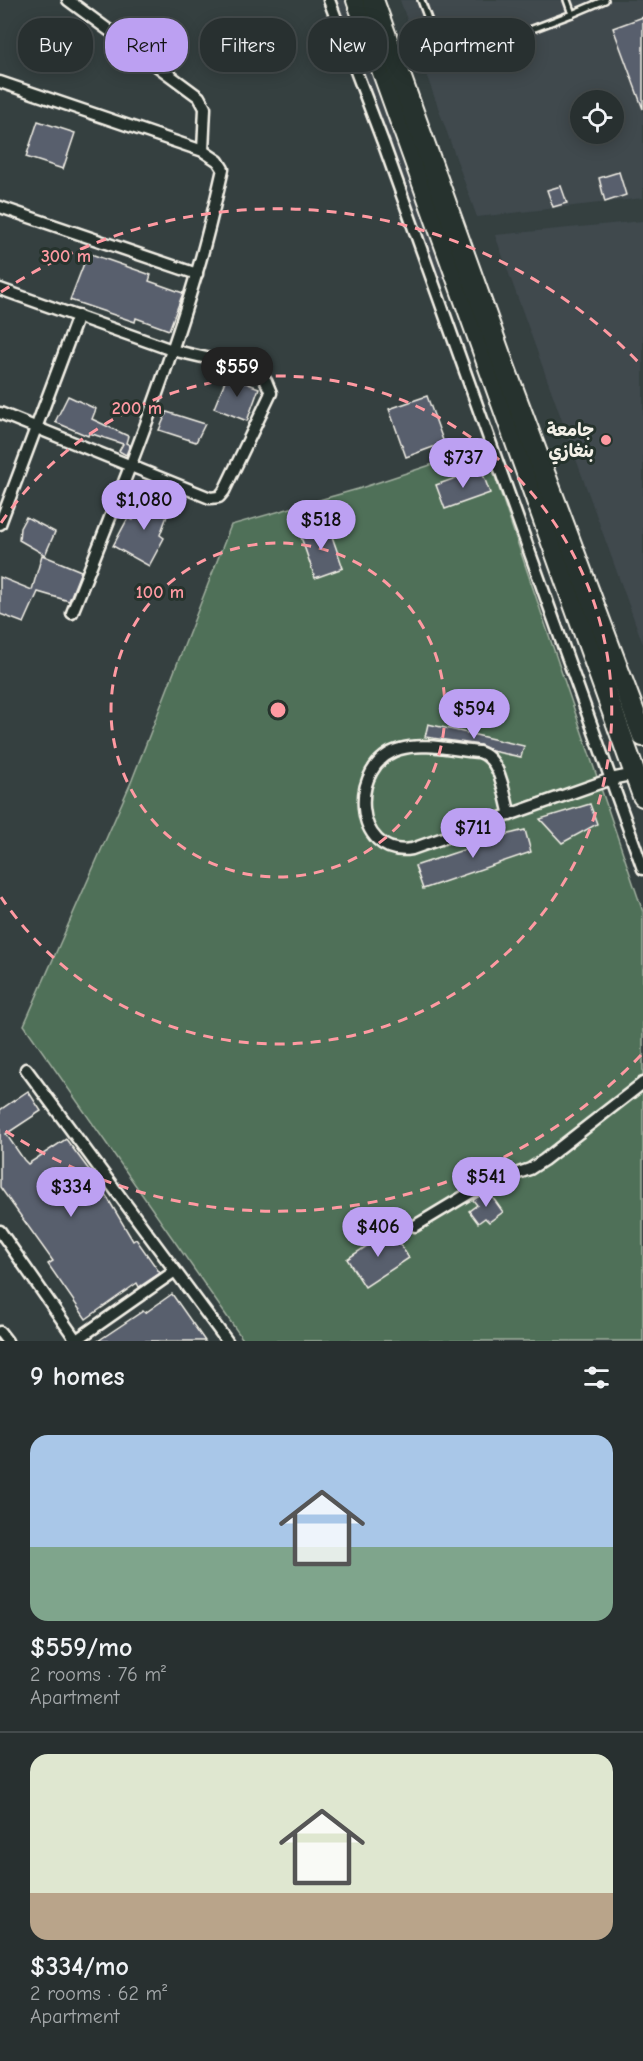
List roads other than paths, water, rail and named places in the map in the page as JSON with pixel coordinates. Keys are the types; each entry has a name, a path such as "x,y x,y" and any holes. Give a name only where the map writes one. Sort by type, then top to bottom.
{"highway":[{"path":"357,0 363,18"},
{"path":"373,0 503,363 643,736"},
{"path":"382,72 643,796"}],"street":[{"path":"68,0 199,97 205,108 203,151"},
{"path":"329,0 336,18"},
{"path":"357,72 643,869"},
{"path":"0,82 203,151 218,161 224,169 197,274 172,350 131,466 72,613"},
{"path":"0,207 197,274"},
{"path":"0,289 172,350 254,369 266,381 271,393 219,497 210,498 0,413"},
{"path":"0,524 78,316"},
{"path":"510,815 495,764 488,756 479,752 414,747 397,749 376,763 365,786 364,804 369,830 384,845 397,850 412,849 510,815 611,779 635,774"},
{"path":"26,1069 227,1341"},
{"path":"415,1226 483,1185 530,1169 643,1083"},
{"path":"0,1232 75,1341 175,1271"},
{"path":"0,1332 7,1341"}],"lane":[{"path":"421,0 439,49 447,55 461,56 605,0"},
{"path":"567,0 572,14"}],"place":[{"name":"جامعة بنغازي","path":"606,440"}]}
